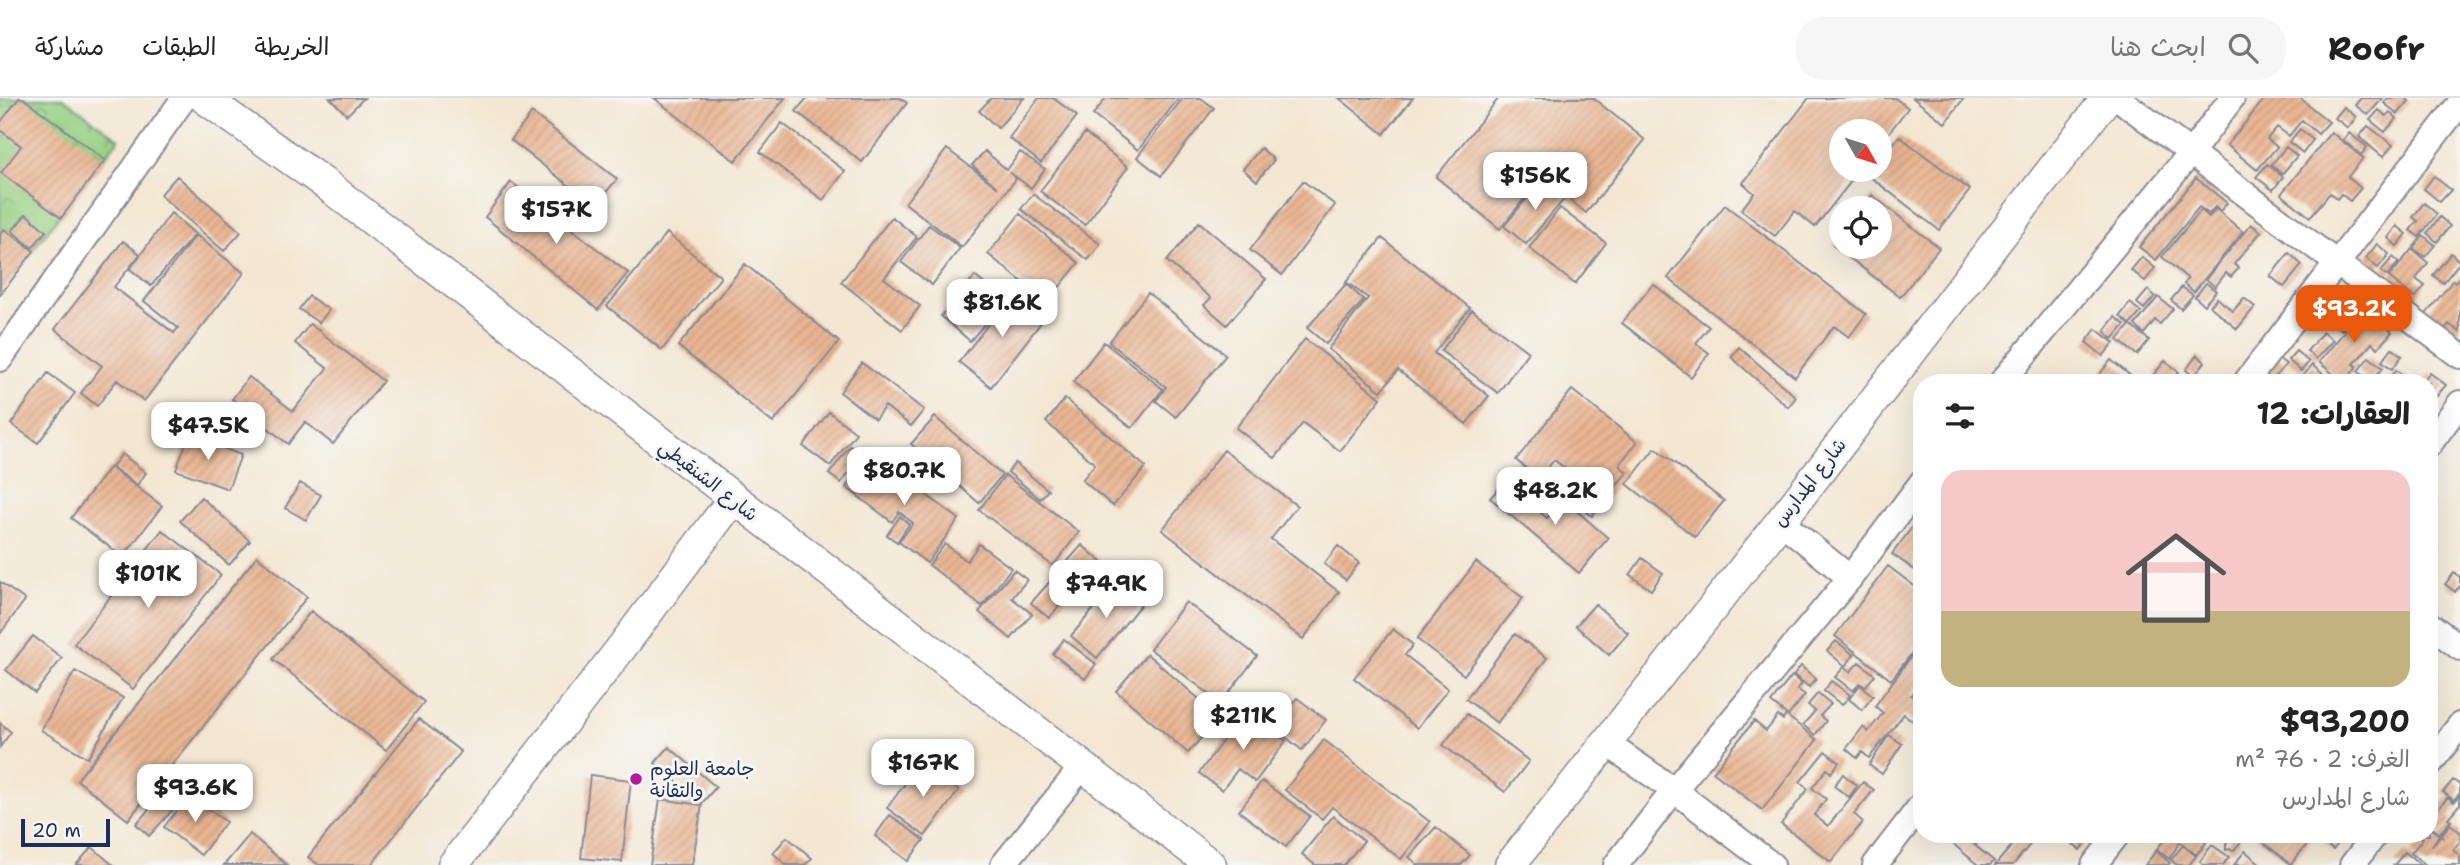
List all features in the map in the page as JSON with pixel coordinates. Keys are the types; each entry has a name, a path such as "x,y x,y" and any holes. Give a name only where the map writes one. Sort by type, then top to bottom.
{"street":[{"path":"0,359 184,98"},
{"name":"شارع الشنقيطي","path":"204,98 328,186 1211,865"},
{"name":"شارع المدارس","path":"1510,865 2107,98"},
{"path":"2118,98 2460,356"},
{"path":"2008,374 2190,154 2232,98"},
{"path":"2252,374 2460,103"},
{"path":"2438,433 2460,403"},
{"path":"1616,865 1674,790 1850,578 1913,494"},
{"path":"453,865 733,499"},
{"path":"1779,520 1850,578"},
{"path":"2438,631 2460,648"},
{"path":"2438,753 2460,725"},
{"path":"1606,743 1674,790 1772,865"},
{"path":"1003,865 1082,767"},
{"path":"1875,865 1913,816"},
{"path":"2094,865 2111,843"},
{"path":"2351,865 2369,843"}],"green space":[{"path":"0,98 63,98 119,139 0,292"}],"building":[{"path":"19,98 23,98 105,160 61,218 1,173 21,146 0,130 0,123"},
{"path":"330,98 364,98 347,115"},
{"path":"654,98 785,98 735,161"},
{"path":"807,98 900,98 907,103 862,162 796,111"},
{"path":"991,98 1024,98 998,128 979,111"},
{"path":"1039,98 1053,98 1077,116 1041,163 1009,138"},
{"path":"1106,98 1179,98 1138,150 1093,115"},
{"path":"1183,98 1201,98 1214,108 1161,176 1137,157"},
{"path":"1339,98 1413,98 1384,134"},
{"path":"1499,98 1593,98 1645,140 1586,213 1542,176 1500,229 1436,177"},
{"path":"1809,98 1895,98 1908,108 1892,129 1892,119 1829,119 1829,182 1851,182 1839,196 1829,196 1829,209 1815,227 1795,211 1775,236 1741,210 1754,193 1743,183"},
{"path":"1913,98 1964,98 1945,123"},
{"path":"2265,98 2300,98 2329,122 2318,134 2302,120 2289,136 2277,127 2267,139 2277,147 2257,170 2227,145"},
{"path":"2361,98 2383,98 2368,115 2355,105"},
{"path":"2388,98 2406,98 2409,101 2398,114 2384,103"},
{"path":"2344,107 2356,117 2348,128 2335,118"},
{"path":"2379,110 2386,116 2390,112 2397,118 2385,132 2370,120"},
{"path":"532,113 617,179 595,206 511,140"},
{"path":"782,123 845,171 823,200 760,152"},
{"path":"2368,126 2393,145 2383,157 2359,137"},
{"path":"2300,129 2313,140 2303,153 2289,142"},
{"path":"2331,132 2363,158 2348,177 2361,188 2350,201 2341,194 2337,199 2330,193 2310,217 2281,194"},
{"path":"1085,133 1128,167 1085,225 1040,191"},
{"path":"2349,133 2367,147 2361,155 2343,140"},
{"path":"1899,136 1970,190 1939,230 1877,182 1892,182 1892,146"},
{"path":"2286,147 2297,156 2282,174 2271,165"},
{"path":"1261,148 1274,160 1257,181 1243,169"},
{"path":"947,149 998,188 972,165 985,151 1007,170 1020,152 1045,169 1031,188 1009,172 1016,179 962,247 905,203"},
{"path":"2267,164 2283,177 2273,190 2256,177"},
{"path":"177,176 241,232 224,251 160,195"},
{"path":"2434,176 2451,190 2440,202 2424,189"},
{"path":"2196,178 2227,203 2220,211 2215,207 2209,214 2199,207 2156,260 2139,247"},
{"path":"1543,179 1565,198 1526,244 1504,226"},
{"path":"1303,181 1335,205 1282,275 1250,250"},
{"path":"511,182 628,273 598,310 485,217"},
{"path":"1033,194 1100,244 1088,260 1021,209"},
{"path":"2424,203 2437,214 2419,237 2410,230 2418,221 2413,217"},
{"path":"1725,205 1866,314 1849,337 1834,326 1795,377 1668,278"},
{"path":"1560,208 1606,243 1575,284 1529,248"},
{"path":"2216,209 2243,232 2194,292 2184,284 2188,279 2162,257 2201,210 2209,217"},
{"path":"1892,211 1939,248 1900,297 1851,259 1892,259"},
{"path":"171,213 195,234 151,286 130,269"},
{"path":"26,214 46,231 32,248 12,231"},
{"path":"1020,214 1079,263 1047,302 988,254"},
{"path":"892,217 917,237 884,278 920,306 902,330 841,282"},
{"path":"2440,217 2450,226 2437,242 2427,233"},
{"path":"1199,222 1266,279 1227,325 1204,305 1211,298 1167,261"},
{"path":"2251,224 2261,232 2234,264 2239,268 2231,277 2226,273 2215,287 2206,279"},
{"path":"929,225 960,248 932,285 901,262"},
{"path":"2397,226 2407,234 2397,246 2388,238"},
{"path":"4,229 34,251 0,295 0,234"},
{"path":"667,233 721,277 662,350 607,306"},
{"path":"196,235 244,273 144,401 117,380 97,406 81,393 102,366 55,329 123,241 140,254 114,287 174,333 178,328 144,301"},
{"path":"2423,235 2435,245 2425,257 2413,248"},
{"path":"1382,238 1470,308 1434,353 1489,396 1466,424 1398,370 1381,391 1328,349 1368,298 1346,282"},
{"path":"2377,244 2389,254 2378,268 2366,258"},
{"path":"2412,249 2428,263 2416,279 2425,286 2415,298 2389,277"},
{"path":"2289,253 2302,265 2284,287 2270,276"},
{"path":"2451,253 2460,262 2443,283 2433,275"},
{"path":"2142,257 2155,268 2145,281 2131,270"},
{"path":"2393,257 2399,262 2387,276 2381,271"},
{"path":"745,264 839,342 773,423 678,346"},
{"path":"975,276 1004,301 970,341 941,316"},
{"path":"2460,276 2460,332 2449,324 2441,333 2423,318 2453,280 2455,282"},
{"path":"2206,283 2216,291 2204,305 2195,297"},
{"path":"1346,284 1364,300 1326,344 1307,328"},
{"path":"1653,284 1709,327 1696,343 1709,353 1691,377 1622,323"},
{"path":"2182,287 2193,295 2181,309 2171,300"},
{"path":"2148,290 2155,296 2144,309 2137,303"},
{"path":"1014,291 1046,316 991,387 959,362"},
{"path":"1148,293 1226,355 1176,417 1156,401 1166,387 1109,342"},
{"path":"309,296 329,310 319,323 299,309"},
{"path":"2158,297 2173,309 2160,324 2155,320 2144,334 2135,325"},
{"path":"2217,298 2233,311 2244,298 2255,307 2237,329 2210,306"},
{"path":"2344,302 2357,311 2342,330 2330,320"},
{"path":"2130,303 2141,312 2130,325 2120,316"},
{"path":"2363,309 2392,332 2378,348 2372,343 2354,364 2357,366 2351,374 2333,374 2319,362"},
{"path":"1472,310 1528,352 1498,393 1441,351"},
{"path":"2115,317 2125,325 2113,339 2104,331"},
{"path":"310,324 383,381 333,444 305,422 288,444 232,399 249,377 293,411 327,368 295,343"},
{"path":"2130,325 2149,340 2137,355 2118,340"},
{"path":"2096,329 2114,343 2103,356 2086,342"},
{"path":"2323,332 2333,340 2316,359 2307,351"},
{"path":"1305,339 1381,398 1340,451 1303,423 1275,458 1236,428"},
{"path":"1104,342 1163,389 1132,428 1073,382"},
{"path":"1739,347 1796,397 1788,407 1731,357"},
{"path":"2392,348 2402,356 2392,369 2382,361"},
{"path":"2296,351 2309,362 2301,371 2288,360"},
{"path":"2197,355 2205,362 2196,374 2186,370"},
{"path":"2276,357 2286,364 2278,374 2262,374"},
{"path":"2369,357 2383,368 2378,374 2362,374 2358,371"},
{"path":"2111,360 2128,374 2100,374"},
{"path":"2165,361 2179,372 2177,374 2154,374"},
{"path":"862,363 924,410 911,426 885,406 875,419 840,392"},
{"path":"2312,365 2323,374 2305,374"},
{"path":"48,373 75,393 38,443 11,424"},
{"path":"2438,379 2446,385 2438,394"},
{"path":"1572,390 1637,442 1619,465 1627,472 1592,516 1566,495 1578,478 1554,460 1539,479 1516,460"},
{"path":"1065,399 1146,467 1113,506 1082,480 1095,464 1046,422"},
{"path":"829,412 856,433 830,466 803,446"},
{"path":"935,417 1002,475 979,503 911,444"},
{"path":"189,435 241,455 228,489 176,470"},
{"path":"850,446 862,456 841,483 829,474"},
{"path":"1655,448 1724,501 1695,537 1627,484"},
{"path":"1224,450 1297,506 1271,539 1339,592 1303,639 1162,530"},
{"path":"122,454 146,473 137,485 112,467"},
{"path":"871,454 959,519 927,563 899,542 913,523 899,512 892,522 846,487"},
{"path":"1015,463 1048,490 1040,499 1008,472"},
{"path":"110,467 162,506 123,557 71,518"},
{"path":"1005,475 1079,532 1053,566 979,510"},
{"path":"1505,482 1547,518 1563,499 1608,538 1579,573 1490,498"},
{"path":"300,483 321,495 306,520 285,508"},
{"path":"201,497 250,541 229,565 180,521"},
{"path":"900,516 909,524 897,542 887,535"},
{"path":"1913,526 1913,569 1892,554"},
{"path":"162,530 221,575 133,689 74,644"},
{"path":"945,544 967,561 979,544 1011,568 982,606 929,565"},
{"path":"1082,545 1111,570 1086,599 1074,589 1049,618 1031,603"},
{"path":"1338,546 1359,563 1346,580 1324,564"},
{"path":"257,556 307,597 128,820 77,780"},
{"path":"1642,558 1663,573 1651,590 1630,575"},
{"path":"1476,562 1523,598 1464,675 1417,639"},
{"path":"1888,566 1913,585 1913,652 1891,680 1835,636"},
{"path":"1014,570 1027,580 1012,598 1032,614 1011,639 979,612"},
{"path":"2454,573 2460,577 2460,585 2455,592 2445,584"},
{"path":"0,582 25,600 0,634"},
{"path":"1116,582 1142,603 1097,658 1071,636"},
{"path":"1186,602 1257,656 1221,703 1150,649"},
{"path":"1595,604 1628,633 1609,655 1576,626"},
{"path":"311,611 424,702 386,750 273,659"},
{"path":"1393,629 1413,645 1405,655 1448,689 1417,728 1354,678"},
{"path":"1515,634 1547,658 1497,723 1466,699"},
{"path":"33,636 62,658 35,693 6,670"},
{"path":"1064,639 1096,664 1085,679 1053,654"},
{"path":"1836,641 1854,655 1845,666 1827,651"},
{"path":"1147,654 1206,705 1196,716 1210,728 1188,753 1116,691"},
{"path":"1913,654 1913,721 1904,714 1869,758 1862,752 1857,758 1846,749 1863,727 1868,732 1883,713 1875,706"},
{"path":"1859,662 1875,675 1865,687 1860,683 1853,691 1835,677 1844,667 1850,672"},
{"path":"1801,666 1816,679 1809,687 1794,675"},
{"path":"75,671 123,698 88,758 41,730"},
{"path":"1792,676 1802,684 1797,689 1805,695 1788,716 1771,702"},
{"path":"1831,681 1850,695 1842,705 1824,691"},
{"path":"1860,685 1873,696 1862,710 1849,699"},
{"path":"1818,693 1831,704 1820,716 1826,721 1815,735 1803,725 1815,711 1808,705"},
{"path":"1297,698 1326,720 1302,750 1274,728"},
{"path":"1245,711 1286,741 1255,782 1238,769 1222,790 1199,773"},
{"path":"1467,714 1529,761 1505,792 1443,745"},
{"path":"1786,715 1817,740 1762,810 1713,772 1754,721 1766,731 1778,716 1783,720"},
{"path":"419,719 461,752 371,865 319,865 308,857"},
{"path":"0,723 11,732 0,747"},
{"path":"1889,735 1902,744 1882,774 1869,765"},
{"path":"1324,740 1430,822 1401,859 1332,807 1322,819 1285,790"},
{"path":"669,747 716,787 702,803 655,763"},
{"path":"1825,751 1839,762 1831,773 1827,769 1812,788 1826,799 1814,815 1828,826 1863,782 1874,790 1854,814 1863,822 1831,862 1781,824 1808,789 1800,782"},
{"path":"921,762 959,790 925,836 887,808"},
{"path":"1843,774 1857,786 1849,797 1834,786"},
{"path":"590,775 631,780 622,862 581,858"},
{"path":"2453,780 2460,785 2460,793 2454,800 2443,792"},
{"path":"1262,781 1310,816 1286,847 1239,811"},
{"path":"167,789 181,801 149,836 136,824"},
{"path":"183,790 226,822 201,855 164,827 184,801 177,797"},
{"path":"2460,795 2460,804 2448,818 2451,821 2439,834 2438,809 2448,797 2454,802"},
{"path":"660,799 702,805 692,865 650,865"},
{"path":"890,815 924,840 908,861 875,836"},
{"path":"1333,816 1364,841 1344,865 1315,865 1302,854"},
{"path":"2450,824 2460,832 2460,841 2453,850 2460,856 2460,865 2426,865 2411,853 2419,843 2434,843 2432,846 2438,843"},
{"path":"1436,827 1470,855 1461,865 1418,865 1409,857"},
{"path":"250,834 287,865 224,865"},
{"path":"787,837 812,858 805,865 786,865 773,853"},
{"path":"1952,843 1972,843 1994,861 1990,865 1978,865"},
{"path":"2014,843 2031,843 2013,865 1995,865"},
{"path":"2071,843 2086,843 2080,850"},
{"path":"2162,843 2179,843 2169,859 2157,849"},
{"path":"2181,843 2206,843 2196,855"},
{"path":"2240,843 2233,851 2226,850 2226,844"},
{"path":"2264,843 2308,843 2291,864"},
{"path":"2324,843 2339,843 2333,850"},
{"path":"2183,845 2196,856 2189,865 2177,865 2171,860"},
{"path":"2212,845 2229,857 2223,865 2203,865 2200,861"},
{"path":"92,847 113,865 76,865"},
{"path":"2156,851 2170,863 2168,865 2145,865"},
{"path":"2245,851 2262,865 2234,865"},
{"path":"2405,852 2421,865 2394,865"}],"place":[{"name":"جامعة العلوم والتقانة","path":"636,779"}]}
